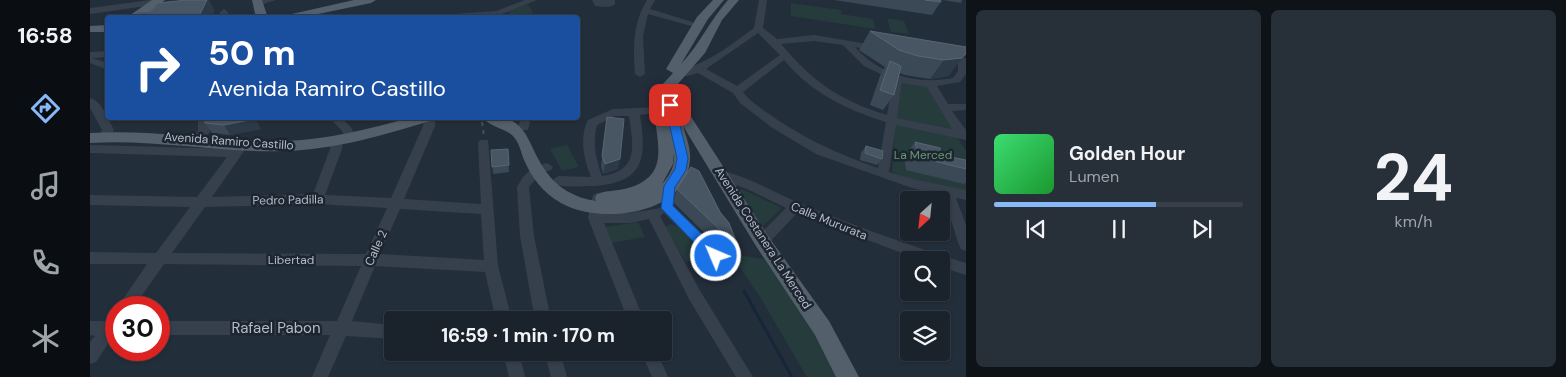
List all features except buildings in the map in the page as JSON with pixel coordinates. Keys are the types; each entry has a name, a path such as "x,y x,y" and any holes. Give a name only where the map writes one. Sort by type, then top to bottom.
{"main road":[{"path":"294,15 371,0"},
{"path":"486,120 502,121 520,134 554,184 583,195 596,208 622,208 640,204 670,186 680,170 682,158 660,92 674,73 698,25 718,0"},
{"path":"674,73 701,50 717,19 734,0"},
{"path":"136,15 157,1"},
{"path":"257,1 261,15"},
{"path":"698,25 712,29"},
{"path":"90,29 105,28"},
{"name":"Avenida Costanera La Merced","path":"668,112 678,109 683,115 762,241 822,328 848,377"},
{"path":"596,208 616,198 641,191 660,176 666,164 668,112"},
{"name":"Avenida Ramiro Castillo","path":"97,138 160,136 197,139 240,148 301,146 343,138 414,120"},
{"path":"525,122 542,169"}],"street":[{"path":"257,1 272,0"},
{"path":"500,15 533,0"},
{"path":"596,0 598,4 604,6 611,4 610,0"},
{"path":"640,74 637,40 645,10 651,0"},
{"path":"674,73 686,74 699,69 758,30 763,0"},
{"path":"90,11 157,1"},
{"path":"645,10 698,25"},
{"path":"758,30 767,34 784,56 804,76 824,91 864,110 891,120 964,136"},
{"path":"775,42 814,38 885,49"},
{"path":"846,43 863,62 898,78 930,84 956,80 963,71 965,61 934,56"},
{"path":"90,54 105,54"},
{"path":"737,90 784,56"},
{"path":"90,60 105,66"},
{"path":"699,69 737,90 744,101 794,136 828,154 883,174 944,191"},
{"path":"883,174 898,78"},
{"path":"930,84 964,136"},
{"path":"90,101 100,113 108,130 97,138"},
{"path":"945,108 966,107"},
{"path":"598,180 592,165 587,138 592,123 613,113 634,111 668,112"},
{"path":"554,184 598,180 608,181 620,177 637,160 638,144 634,111"},
{"path":"197,139 204,132 203,120"},
{"path":"316,199 336,149 347,130 337,120"},
{"name":"Calle 2","path":"320,377 430,126 430,120"},
{"path":"485,138 486,209 491,266 502,311"},
{"path":"90,149 240,148"},
{"path":"132,296 157,259 240,148"},
{"path":"541,311 527,236 523,188 527,180 542,169"},
{"name":"Calle Mururata","path":"723,176 737,180 795,207 876,240 910,251"},
{"path":"667,208 670,186"},
{"path":"950,192 966,195"},
{"path":"950,198 966,245"},
{"name":"Pedro Padilla","path":"90,200 201,202 316,199 397,202 486,209"},
{"path":"762,241 795,207"},
{"path":"596,208 630,218 663,211 667,208"},
{"path":"596,208 633,311"},
{"path":"667,208 728,268"},
{"path":"652,212 694,294 744,377"},
{"name":"Libertad","path":"90,258 370,260 491,266"},
{"path":"950,264 966,269"},
{"path":"90,328 105,326"},
{"name":"Rafael Pabon","path":"170,328 341,328 384,331"},
{"path":"90,356 105,337"},
{"path":"513,361 517,377"},
{"path":"555,361 559,377"},
{"path":"654,361 660,377"}],"path":[{"path":"485,138 482,135 486,120"}],"green space":[{"path":"791,3 841,10 841,14 873,19 875,29 791,16"},
{"path":"528,4 534,15 510,15 508,11"},
{"path":"887,18 904,21 909,34 891,32"},
{"name":"La Merced","path":"903,81 927,86 953,129 896,118"},
{"name":"La Merced","path":"895,122 956,135 966,151 966,191 912,180 892,172"},
{"path":"567,145 579,167 562,171 550,149"},
{"path":"735,186 782,208 762,227"},
{"path":"638,222 645,237 611,243 605,227"},
{"path":"671,224 679,227 707,255 686,262 665,227"},
{"path":"731,254 763,259 802,306 842,377 807,377 760,297"}],"waterway":[{"path":"744,291 792,377"}],"route":[{"path":"670,105 682,158 680,170 670,186 667,208 716,256"}]}
